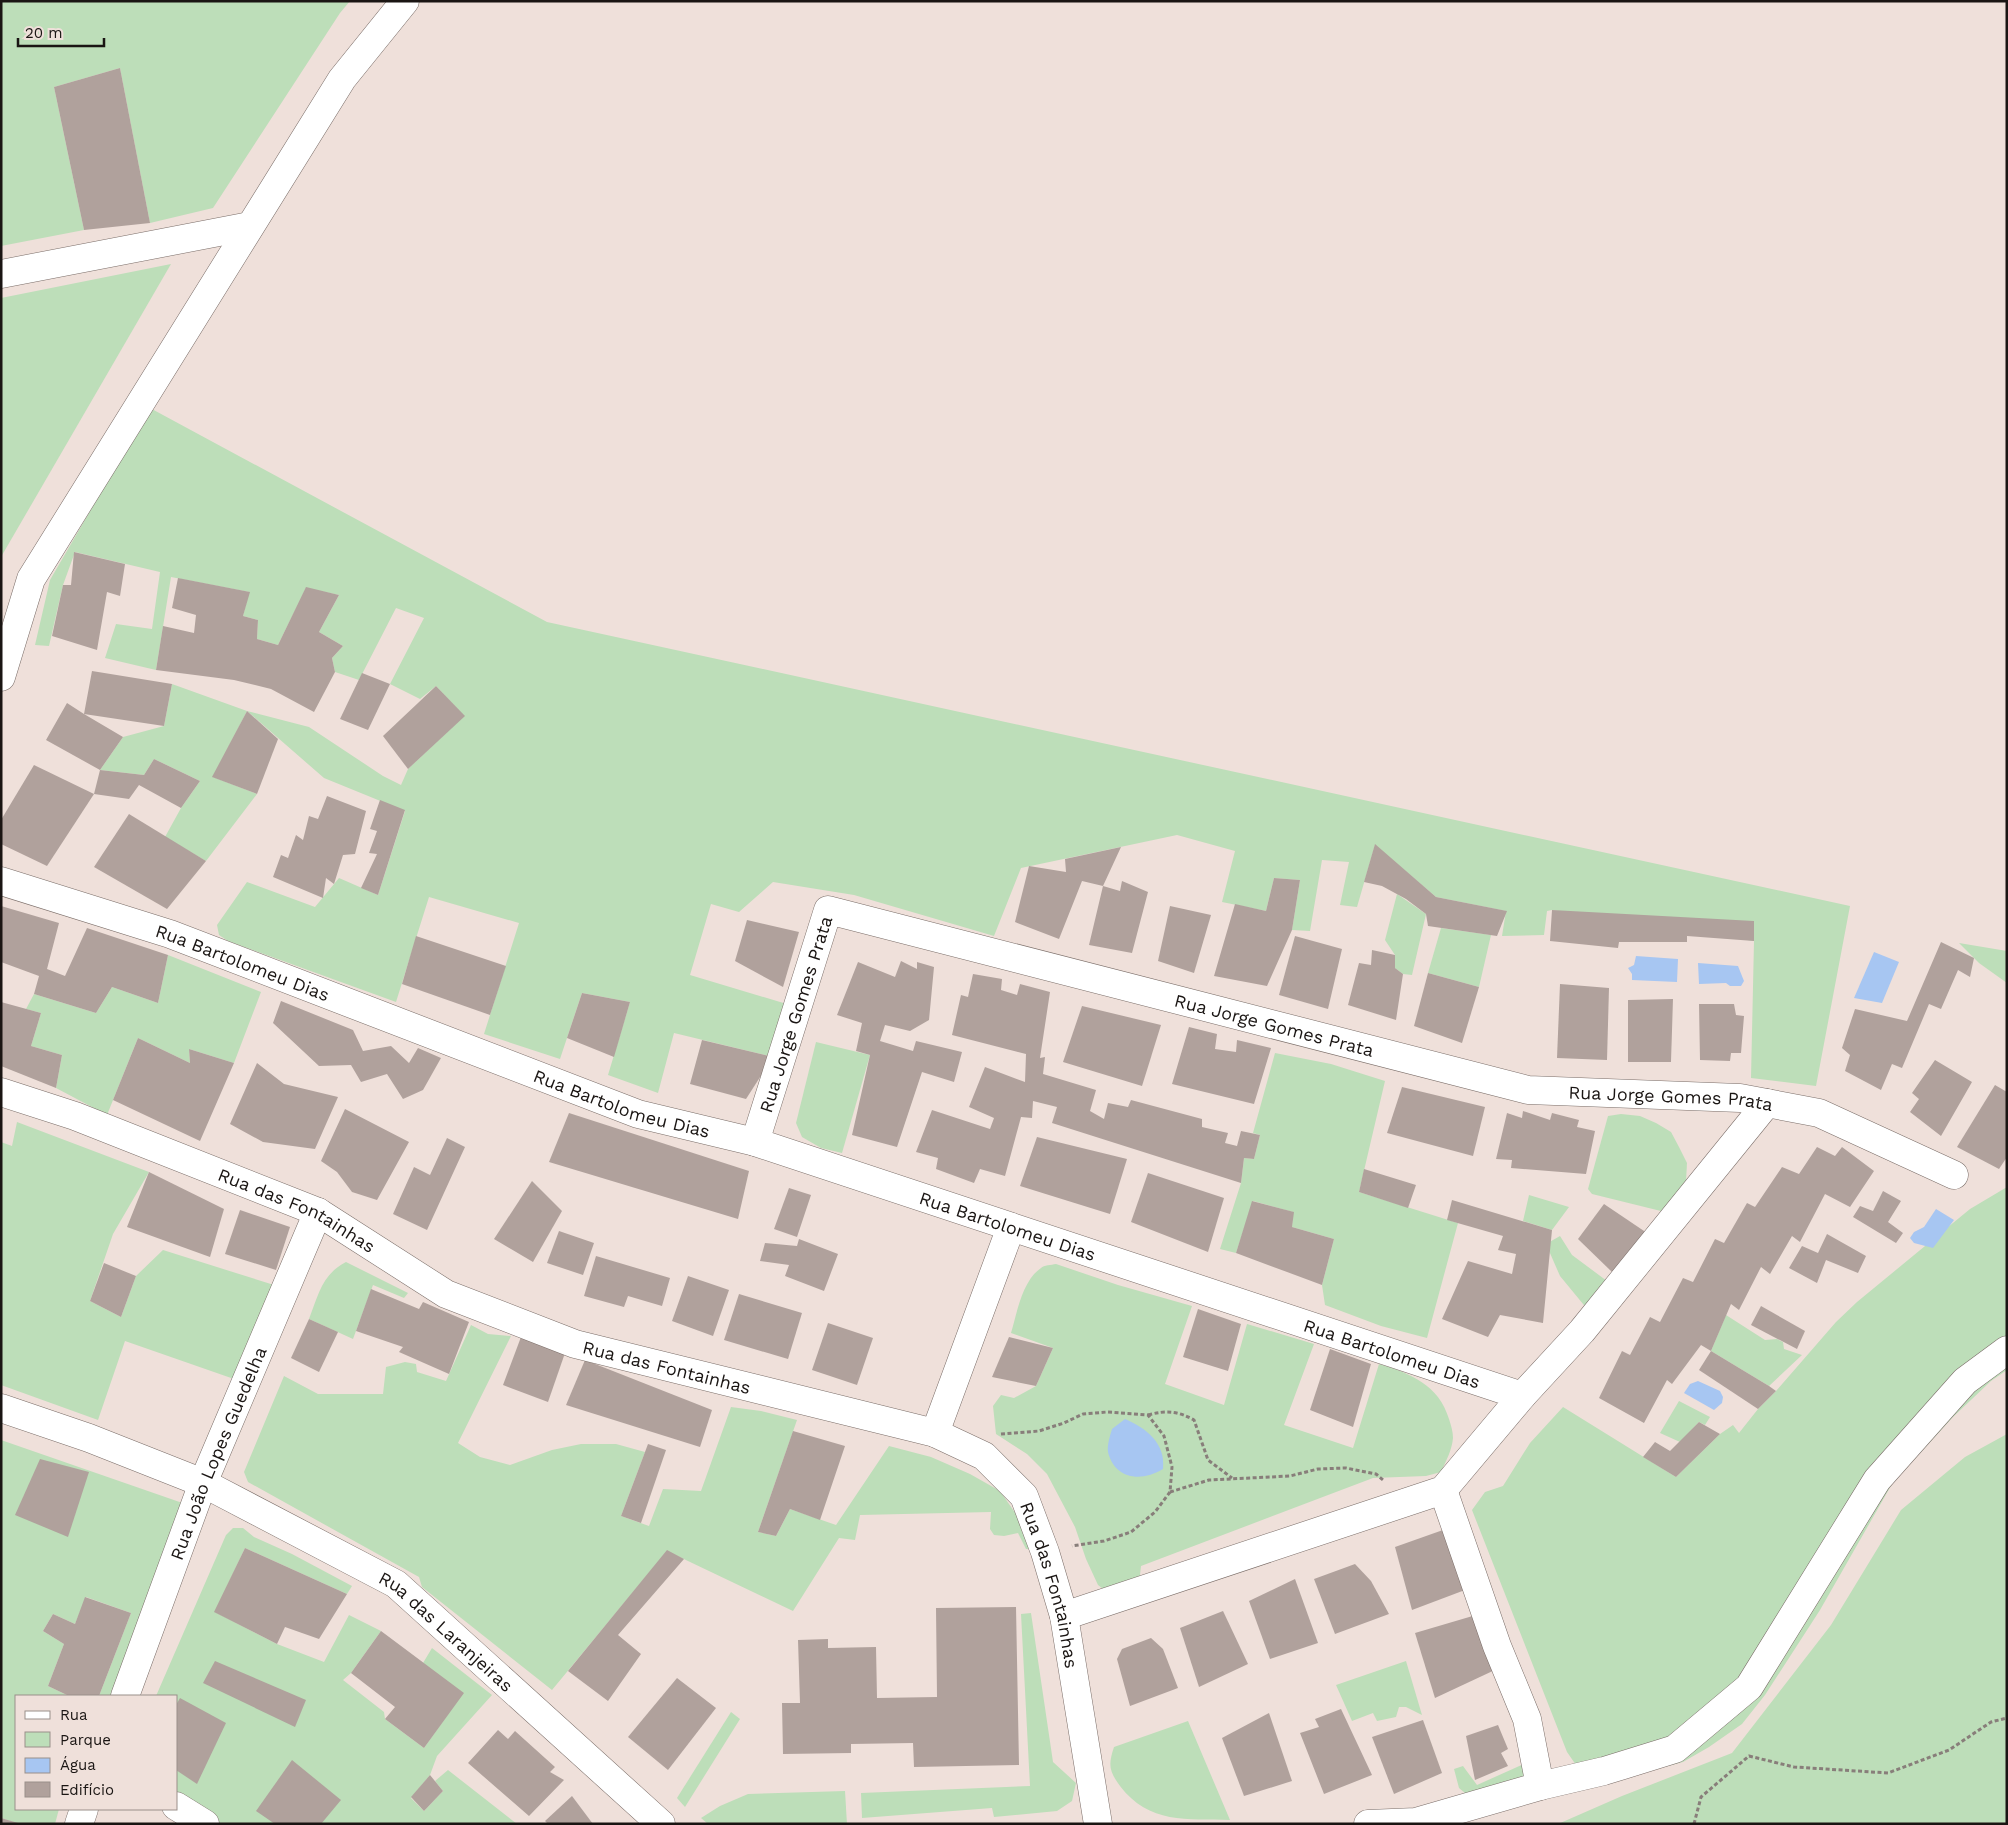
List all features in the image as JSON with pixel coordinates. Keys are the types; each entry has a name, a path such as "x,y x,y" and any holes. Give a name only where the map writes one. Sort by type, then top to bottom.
{"street":[{"path":"1,676 12,608 342,79 405,1"},
{"path":"1,274 250,226"},
{"name":"Rua Bartolomeu Dias","path":"1,881 170,934 638,1114 755,1142 1522,1396"},
{"name":"Rua Jorge Gomes Prata","path":"755,1142 828,910 1528,1090 1740,1098 1820,1113 1954,1175"},
{"name":"Rua das Fontainhas","path":"1,1092 75,1116 318,1212 446,1294 575,1344 935,1433 984,1456 1024,1496 1045,1552 1064,1616 1098,1824"},
{"path":"1064,1616 1443,1490 1522,1396 1582,1331 1767,1103"},
{"name":"Rua João Lopes Guedelha","path":"125,1695 202,1483 318,1212"},
{"path":"935,1433 1011,1227"},
{"path":"1368,1824 1417,1823 1540,1786 1604,1771 1675,1749 1749,1687 1877,1480 1965,1381 2007,1350"},
{"name":"Rua das Laranjeiras","path":"1,1408 89,1438 202,1483 396,1584 661,1824"},
{"path":"1443,1490 1497,1646 1527,1719 1540,1786"},
{"path":"178,1807 205,1824"},
{"path":"79,1824 84,1810"}],"path":[{"path":"984,1456 996,1434 1039,1431 1064,1424 1083,1414 1107,1412 1148,1415 1163,1411 1182,1413 1194,1420 1208,1460 1233,1479"},
{"path":"1045,1552 1104,1541 1131,1532 1155,1512 1170,1492 1172,1467 1164,1436 1148,1415"},
{"path":"1170,1492 1209,1480 1290,1476 1318,1469 1353,1470 1376,1474 1382,1477 1394,1507"},
{"path":"1694,1824 1701,1797 1749,1756 1794,1767 1888,1774 1949,1750 1991,1722 2007,1718"}],"green space":[{"path":"1,1 350,1 340,13 213,208 150,223 120,68 54,87 84,230 1,246"},
{"path":"171,264 1,557 1,298"},
{"path":"150,408 547,622 1850,906 1816,1086 1751,1078 1754,941 1552,910 1547,911 1544,935 1502,936 1506,911 1436,897 1375,845 1357,907 1340,905 1349,862 1322,860 1310,931 1292,930 1300,880 1274,878 1266,911 1222,902 1235,851 1177,835 1021,868 994,936 854,895 773,882 739,912 711,904 690,975 790,1005 773,1057 674,1033 658,1093 608,1075 630,1002 582,993 560,1059 484,1034 519,923 429,897 396,1002 228,941 219,935 217,925 247,882 315,907 339,878 378,895 405,811 324,778 247,711 309,727 383,776 401,785 408,769 464,716 436,686 420,699 390,684 424,618 396,608 359,680 335,672 332,658 343,646 319,632 339,595 306,588 278,645 257,639 258,620 243,616 249,592 171,577 156,670 105,658 116,624 152,629 160,572 75,552 63,585 49,646 35,645 50,580"},
{"path":"172,684 247,711 213,777 257,794 206,861 165,837 181,808 200,781 154,759 144,775 100,770 123,737 164,726"},
{"path":"1397,894 1426,914 1412,975 1403,974 1395,968 1395,955 1385,940"},
{"path":"1441,928 1491,935 1479,987 1428,973"},
{"path":"1959,943 2007,951 2007,983 1979,963"},
{"path":"168,955 261,992 234,1063 189,1049 190,1063 138,1038 107,1115 56,1088 62,1055 31,1046 41,1013 26,1009 34,994 96,1013 112,987 158,1003"},
{"path":"816,1042 870,1055 842,1153 821,1148 802,1137 796,1123"},
{"path":"1275,1053 1331,1064 1385,1081 1359,1192 1458,1223 1427,1338 1381,1326 1325,1305 1322,1285 1334,1239 1292,1227 1293,1212 1253,1201 1236,1253 1220,1249 1241,1183 1244,1158 1254,1159 1260,1135 1253,1133"},
{"path":"1621,1114 1640,1116 1656,1123 1671,1132 1679,1147 1687,1163 1685,1200 1673,1214 1592,1194 1588,1189 1608,1116"},
{"path":"17,1122 149,1172 113,1234 90,1301 121,1317 136,1276 163,1250 274,1285 234,1379 125,1341 98,1420 1,1385 1,1142 12,1146"},
{"path":"2007,1187 2007,1370 1991,1381 1953,1417 1892,1484 1820,1610 1765,1695 1742,1724 1683,1762 1645,1772 1576,1765 1567,1752 1472,1510 1485,1492 1503,1486 1530,1443 1563,1407 1676,1477 1720,1434 1733,1425 1739,1433 1836,1322 1857,1302 1970,1209"},
{"path":"1529,1195 1569,1207 1552,1230 1523,1221"},
{"path":"1560,1236 1572,1255 1611,1284 1588,1310 1560,1276 1546,1244"},
{"path":"346,1262 408,1293 404,1298 373,1285 353,1339 309,1319 326,1279"},
{"path":"1056,1264 1118,1285 1192,1306 1165,1384 1224,1405 1247,1324 1314,1344 1284,1425 1353,1448 1379,1364 1412,1376 1431,1389 1438,1397 1450,1424 1453,1436 1452,1442 1441,1472 1426,1476 1373,1478 1141,1566 1140,1575 1133,1587 1107,1592 1098,1585 1086,1559 1075,1527 1047,1474 1027,1454 996,1434 993,1406 1001,1395 1014,1398 1036,1386 1053,1348 1011,1333 1021,1298 1029,1281 1042,1267"},
{"path":"1726,1315 1765,1340 1777,1339 1783,1342 1784,1349 1802,1355 1769,1386 1711,1351"},
{"path":"471,1325 488,1334 511,1336 458,1443 480,1457 510,1465 552,1450 581,1444 616,1444 645,1452 621,1516 649,1526 663,1489 701,1491 731,1407 761,1411 797,1420 758,1532 776,1536 790,1509 836,1525 889,1446 931,1457 970,1474 1000,1491 1018,1517 1036,1549 1026,1549 1018,1533 1004,1536 994,1535 990,1529 991,1512 860,1515 855,1540 839,1538 793,1611 667,1551 552,1690 422,1587 419,1577 248,1482 244,1472 284,1376 318,1394 383,1394 386,1367 405,1362 416,1364 417,1372 446,1381"},
{"path":"1679,1401 1710,1417 1705,1425 1699,1422 1680,1442 1660,1433"},
{"path":"2007,1434 2007,1824 1558,1824 1622,1796 1732,1753 1831,1625 1901,1510 1965,1457"},
{"path":"1,1440 194,1507 118,1695 99,1695 131,1613 86,1597 75,1624 53,1614 43,1631 64,1644 48,1686 67,1695 15,1695 15,1810 59,1810 55,1824 19,1824 1,1818"},
{"path":"233,1528 243,1528 254,1537 292,1554 352,1586 347,1594 245,1548 215,1612 277,1644 324,1662 349,1615 381,1631 351,1673 343,1680 384,1712 385,1719 424,1748 463,1693 423,1663 432,1648 492,1695 437,1756 430,1775 411,1798 424,1811 443,1791 435,1781 448,1770 517,1824 213,1824 178,1800 178,1695 156,1695 226,1535"},
{"path":"1031,1613 1053,1762 1076,1783 1072,1801 1057,1811 994,1817 992,1808 862,1818 861,1793 1030,1786 1021,1614"},
{"path":"1406,1661 1422,1715 1406,1707 1399,1707 1396,1717 1377,1721 1373,1713 1352,1721 1336,1685"},
{"path":"731,1712 740,1719 685,1807 677,1798"},
{"path":"1188,1721 1230,1820 1184,1819 1156,1813 1143,1807 1131,1798 1120,1786 1112,1772 1110,1763 1114,1747"},
{"path":"1535,1759 1540,1786 1478,1804 1459,1788 1454,1769 1463,1766 1477,1785"},
{"path":"845,1791 847,1824 708,1824 701,1818 720,1806 748,1794"}],"water":[{"path":"1874,952 1899,962 1882,1003 1854,998"},
{"path":"1636,956 1678,959 1677,982 1632,980 1632,974 1628,968 1634,965"},
{"path":"1698,963 1738,966 1744,981 1741,986 1730,986 1726,983 1699,984"},
{"path":"1936,1209 1954,1220 1933,1248 1914,1243 1910,1238 1914,1232 1924,1227"},
{"path":"1698,1381 1720,1391 1723,1397 1722,1403 1714,1410 1684,1393 1690,1384"},
{"path":"1125,1419 1147,1432 1158,1444 1163,1460 1163,1469 1147,1476 1138,1477 1123,1473 1117,1468 1108,1452 1108,1443 1112,1429"}],"building":[{"path":"120,68 150,223 84,230 54,87"},
{"path":"74,552 125,564 120,596 107,592 97,650 52,636 63,585 71,585"},
{"path":"178,578 250,592 243,616 258,620 257,639 278,645 306,587 339,595 319,632 343,646 332,658 335,672 314,712 271,689 234,680 156,670 163,626 194,633 196,615 172,608"},
{"path":"92,671 172,684 164,726 84,714"},
{"path":"362,673 390,684 368,730 340,719"},
{"path":"436,686 465,716 408,769 383,736"},
{"path":"67,703 123,737 100,770 46,740"},
{"path":"247,711 278,739 257,794 212,777"},
{"path":"154,759 200,781 181,808 139,785 129,799 94,794 100,770 144,775"},
{"path":"34,765 94,794 47,866 1,844 1,820"},
{"path":"327,796 366,811 355,854 343,855 334,884 326,878 323,898 273,877 281,855 288,858 296,835 303,840 309,816 318,819"},
{"path":"380,800 405,810 378,895 361,888 377,854 369,853 377,831 370,829"},
{"path":"129,814 206,861 167,909 94,867"},
{"path":"1375,844 1436,897 1507,911 1497,936 1428,926 1426,914 1406,899 1382,886 1364,882"},
{"path":"1121,847 1103,886 1082,881 1059,939 1015,922 1029,866 1066,872 1065,859"},
{"path":"1274,878 1300,880 1292,930 1267,986 1214,976 1235,904 1266,911"},
{"path":"1122,881 1148,892 1132,953 1089,945 1103,886 1120,891"},
{"path":"1,906 59,923 47,969 65,976 87,928 168,955 158,1003 112,987 96,1013 34,994 39,976 1,962"},
{"path":"1170,906 1211,915 1194,973 1158,961"},
{"path":"1552,910 1754,921 1754,941 1687,936 1687,942 1619,942 1618,948 1550,941"},
{"path":"747,920 799,932 783,987 735,961"},
{"path":"416,936 506,966 490,1015 402,984"},
{"path":"1295,936 1342,949 1328,1009 1279,995"},
{"path":"1941,942 1974,958 1970,977 1958,970 1941,1009 1929,1004 1902,1068 1892,1064 1881,1090 1845,1071 1850,1055 1842,1048 1855,1009 1907,1021"},
{"path":"1372,950 1395,955 1395,968 1403,974 1396,1020 1348,1005 1359,963 1371,965"},
{"path":"901,961 917,969 917,962 934,967 929,1020 910,1031 885,1025 880,1041 913,1051 916,1041 962,1052 954,1082 922,1072 897,1147 852,1135 870,1055 856,1051 862,1023 837,1015 858,962 895,977"},
{"path":"1428,973 1479,987 1462,1043 1414,1026"},
{"path":"973,974 1002,979 1001,990 1017,995 1020,984 1050,992 1040,1058 1045,1057 1043,1074 1096,1090 1090,1111 1104,1119 1108,1103 1128,1107 1131,1100 1202,1119 1202,1127 1228,1133 1225,1143 1237,1146 1241,1131 1260,1135 1254,1159 1244,1158 1241,1183 1052,1123 1057,1107 1033,1101 1032,1118 1021,1117 1005,1176 980,1169 974,1183 936,1169 938,1158 916,1152 932,1110 990,1129 994,1118 969,1107 985,1067 1025,1082 1026,1054 952,1035 961,995 968,997"},
{"path":"1560,984 1609,988 1607,1060 1557,1058"},
{"path":"582,993 630,1002 614,1057 567,1038"},
{"path":"1673,999 1671,1062 1628,1062 1628,1000"},
{"path":"281,1001 353,1030 363,1051 391,1046 409,1063 418,1048 441,1058 423,1090 403,1099 387,1074 361,1082 351,1065 319,1066 273,1023"},
{"path":"1,1002 41,1013 31,1046 62,1055 56,1088 1,1066"},
{"path":"1699,1004 1734,1004 1736,1015 1744,1016 1741,1053 1731,1053 1730,1061 1700,1060"},
{"path":"1082,1006 1161,1025 1142,1086 1063,1062"},
{"path":"1189,1027 1217,1034 1215,1049 1236,1052 1237,1040 1271,1048 1254,1104 1172,1084"},
{"path":"138,1038 190,1063 189,1049 234,1063 200,1141 113,1100"},
{"path":"702,1040 773,1057 746,1099 690,1084"},
{"path":"1935,1060 1972,1082 1941,1136 1910,1112 1919,1099 1912,1093"},
{"path":"257,1063 284,1084 338,1097 315,1149 263,1142 230,1124"},
{"path":"1995,1085 2007,1092 2007,1157 1999,1169 1957,1147"},
{"path":"1402,1087 1485,1107 1473,1156 1387,1133"},
{"path":"345,1109 409,1142 377,1200 352,1192 337,1172 321,1161"},
{"path":"1523,1111 1550,1120 1552,1113 1579,1120 1577,1127 1595,1131 1586,1174 1511,1168 1512,1160 1496,1159 1507,1113 1522,1118"},
{"path":"569,1113 749,1171 738,1219 549,1162"},
{"path":"1037,1137 1127,1159 1110,1214 1020,1186"},
{"path":"447,1138 465,1147 427,1230 393,1214 414,1167 430,1175"},
{"path":"1817,1147 1835,1156 1842,1147 1874,1171 1850,1207 1825,1194 1800,1242 1792,1236 1770,1274 1761,1267 1739,1310 1731,1304 1711,1351 1701,1345 1672,1384 1667,1380 1644,1423 1599,1398 1622,1351 1630,1355 1650,1317 1660,1322 1683,1278 1693,1282 1715,1239 1724,1243 1747,1203 1755,1207 1782,1167 1799,1174"},
{"path":"1364,1169 1416,1185 1408,1208 1359,1192"},
{"path":"149,1172 224,1209 210,1257 127,1227"},
{"path":"1148,1173 1224,1198 1208,1252 1131,1222"},
{"path":"532,1181 562,1211 533,1262 494,1239"},
{"path":"789,1188 811,1195 797,1237 774,1229"},
{"path":"1883,1191 1901,1201 1888,1222 1903,1233 1896,1243 1853,1217 1860,1206 1873,1211"},
{"path":"1452,1200 1552,1230 1543,1323 1500,1315 1488,1337 1442,1319 1468,1261 1512,1274 1516,1254 1498,1250 1503,1236 1447,1220"},
{"path":"1252,1201 1294,1212 1292,1227 1334,1239 1322,1285 1236,1253"},
{"path":"1604,1204 1647,1233 1612,1272 1578,1239"},
{"path":"240,1210 290,1227 276,1270 225,1254"},
{"path":"559,1231 594,1243 583,1275 547,1263"},
{"path":"1827,1234 1866,1256 1858,1273 1826,1260 1817,1283 1789,1268 1802,1246 1818,1253"},
{"path":"799,1239 838,1254 824,1291 785,1276 789,1265 760,1261 765,1243 797,1246"},
{"path":"596,1256 670,1278 662,1306 628,1296 624,1307 584,1296"},
{"path":"104,1263 136,1276 121,1317 90,1301"},
{"path":"688,1276 729,1290 713,1336 672,1321"},
{"path":"371,1289 419,1309 423,1302 469,1322 449,1374 399,1352 403,1347 356,1331"},
{"path":"739,1294 802,1313 788,1359 724,1340"},
{"path":"1761,1306 1805,1331 1797,1349 1751,1325"},
{"path":"1198,1309 1241,1324 1228,1371 1183,1357"},
{"path":"309,1319 338,1332 319,1372 291,1358"},
{"path":"828,1323 873,1338 857,1385 812,1370"},
{"path":"521,1337 565,1353 548,1402 503,1385"},
{"path":"1009,1337 1053,1348 1036,1386 992,1377"},
{"path":"1330,1349 1371,1364 1353,1427 1310,1410"},
{"path":"1711,1351 1776,1391 1758,1409 1699,1370"},
{"path":"585,1360 712,1410 700,1447 566,1405"},
{"path":"1699,1422 1720,1434 1676,1477 1643,1457 1655,1442 1670,1451"},
{"path":"793,1431 845,1446 820,1520 790,1509 776,1536 758,1532"},
{"path":"648,1444 666,1450 641,1523 621,1516"},
{"path":"40,1459 89,1472 68,1537 15,1515"},
{"path":"1443,1530 1465,1590 1412,1610 1395,1547"},
{"path":"245,1548 347,1594 319,1639 285,1627 277,1644 214,1612"},
{"path":"667,1550 684,1559 618,1635 641,1654 608,1701 568,1671"},
{"path":"1355,1564 1371,1581 1389,1614 1335,1634 1314,1579"},
{"path":"1295,1579 1318,1643 1270,1659 1249,1601"},
{"path":"85,1597 131,1613 99,1695 67,1695 48,1686 64,1644 43,1631 53,1614 75,1624"},
{"path":"1016,1607 1019,1765 914,1767 913,1743 851,1744 851,1753 783,1754 782,1703 800,1703 798,1640 828,1639 828,1648 876,1647 877,1698 937,1697 936,1608"},
{"path":"1223,1611 1248,1664 1199,1687 1180,1628"},
{"path":"1476,1615 1497,1669 1435,1698 1415,1633"},
{"path":"381,1631 464,1693 424,1748 385,1719 395,1707 351,1673"},
{"path":"1151,1638 1163,1649 1178,1688 1130,1706 1117,1659 1122,1649"},
{"path":"215,1661 306,1700 295,1727 203,1683"},
{"path":"677,1678 716,1708 668,1770 628,1737"},
{"path":"180,1698 226,1723 197,1784 178,1771 178,1702"},
{"path":"1341,1709 1372,1775 1324,1794 1300,1733 1319,1727 1315,1719"},
{"path":"1269,1713 1292,1781 1244,1796 1222,1738"},
{"path":"1423,1720 1442,1773 1394,1794 1372,1737"},
{"path":"1498,1725 1508,1749 1501,1753 1508,1766 1475,1780 1466,1736"},
{"path":"498,1730 508,1739 515,1731 555,1767 550,1772 564,1780 529,1816 468,1763"},
{"path":"292,1760 341,1800 321,1824 275,1824 256,1811"},
{"path":"430,1775 443,1791 424,1811 411,1797"},
{"path":"572,1796 593,1824 548,1824 545,1821"},
{"path":"1,1818 18,1823 18,1824 1,1824"}]}
